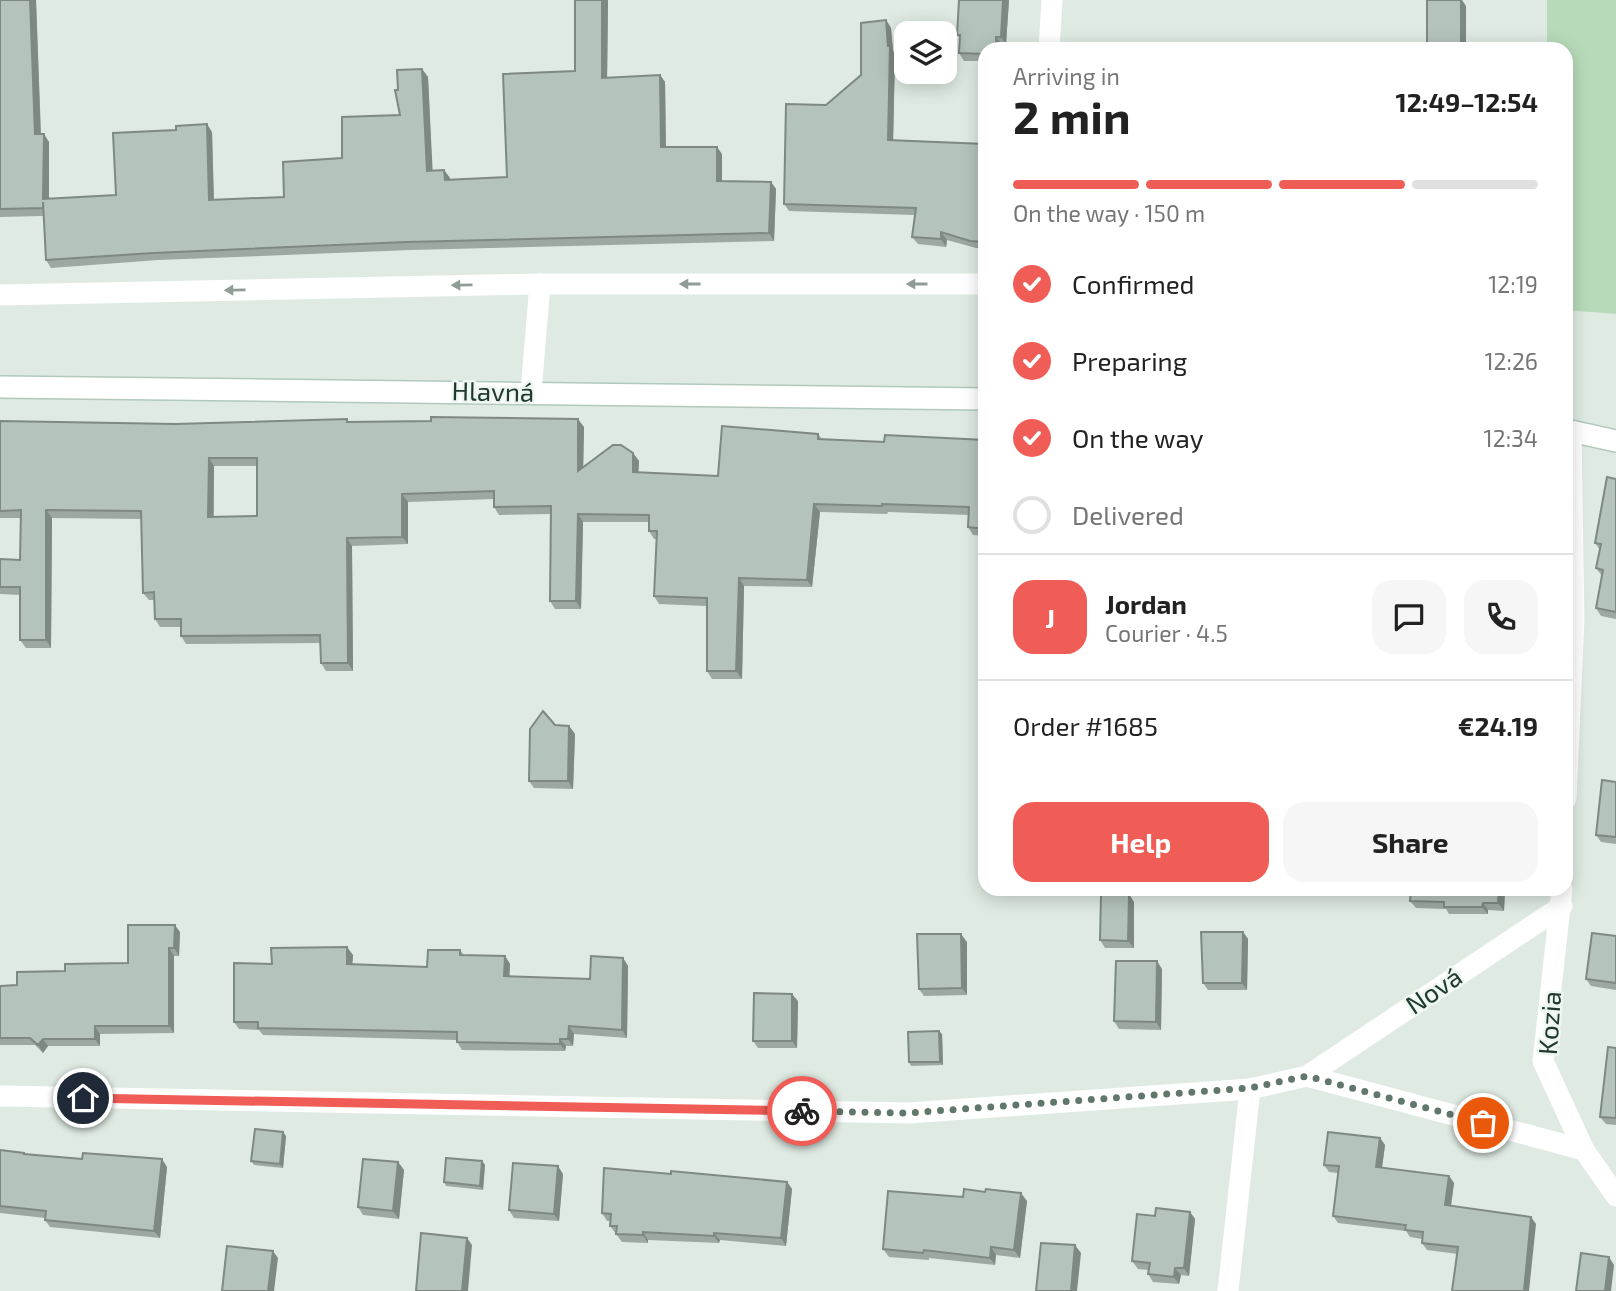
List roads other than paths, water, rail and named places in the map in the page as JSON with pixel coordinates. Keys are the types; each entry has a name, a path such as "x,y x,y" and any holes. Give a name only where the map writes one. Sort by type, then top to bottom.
{"street":[{"path":"1049,42 1052,0"},
{"path":"0,295 540,284 978,284"},
{"path":"531,393 540,284"},
{"name":"Hlavná","path":"0,387 978,399"},
{"path":"1573,432 1616,441"},
{"path":"1573,581 1573,642"},
{"name":"Nová","path":"0,1096 908,1113 1250,1088 1307,1076 1562,897"},
{"name":"Kozia","path":"1562,897 1543,1061 1584,1150 1616,1196"},
{"name":"Nová","path":"1307,1076 1584,1150"},
{"path":"1228,1291 1250,1088"}]}
